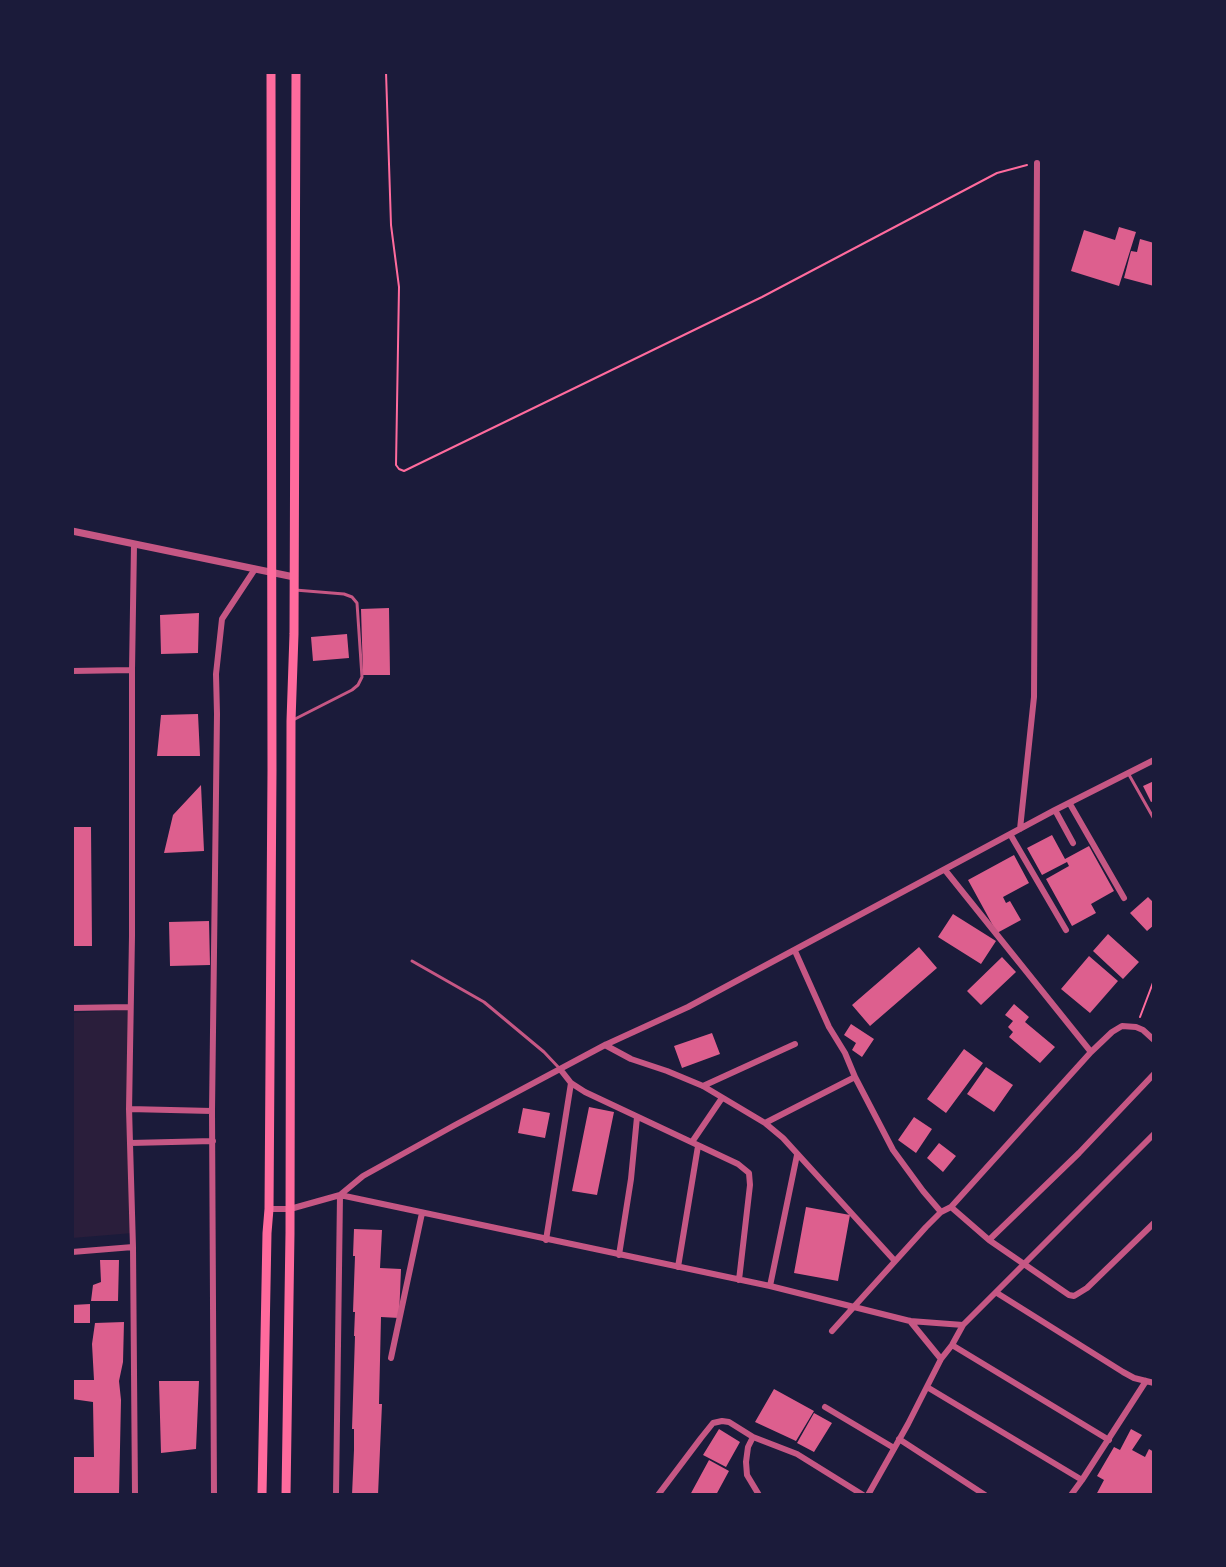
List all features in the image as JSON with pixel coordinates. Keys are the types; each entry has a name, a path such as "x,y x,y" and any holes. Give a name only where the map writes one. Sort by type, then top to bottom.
{"main road":[{"path":"262,1495 269,1209 272,785 271,72"},
{"path":"286,1495 296,72"}],"street":[{"path":"1020,829 1034,697 1037,163"},
{"path":"72,531 294,577"},
{"path":"134,545 129,1109 135,1495"},
{"path":"214,1495 212,1111 216,674 222,619 255,569"},
{"path":"72,671 132,670"},
{"path":"336,1495 340,1195 349,1186 381,1164 605,1045 688,1007 1154,760"},
{"path":"1070,804 1124,898"},
{"path":"1055,810 1073,843"},
{"path":"1010,834 1066,930"},
{"path":"945,870 1091,1052"},
{"path":"795,951 829,1027 893,1150 941,1212"},
{"path":"72,1008 130,1007"},
{"path":"832,1331 894,1260 941,1212 951,1207 1091,1052 1117,1028 1136,1027 1154,1040"},
{"path":"703,1086 795,1044"},
{"path":"605,1045 631,1059 703,1086 765,1123 783,1138 894,1260"},
{"path":"560,1069 571,1083 585,1092 738,1164 749,1173 739,1280"},
{"path":"989,1240 1079,1153 1154,1074"},
{"path":"765,1123 855,1077"},
{"path":"546,1240 571,1083"},
{"path":"678,1267 695,1144 722,1098"},
{"path":"129,1109 212,1111"},
{"path":"619,1255 637,1117"},
{"path":"658,1495 713,1423 722,1421 797,1454 865,1495 963,1325 1154,1134"},
{"path":"130,1143 213,1141"},
{"path":"770,1286 797,1155"},
{"path":"269,1209 290,1209 340,1195 770,1286 910,1321 963,1325"},
{"path":"951,1207 989,1240 1074,1296 1087,1288 1154,1223"},
{"path":"391,1358 422,1213"},
{"path":"72,1252 133,1247"},
{"path":"997,1293 1123,1372 1150,1382 1071,1495"},
{"path":"910,1321 941,1359"},
{"path":"952,1345 1109,1440"},
{"path":"927,1387 1082,1480"},
{"path":"825,1407 894,1448"},
{"path":"753,1437 748,1447 747,1475 759,1495"},
{"path":"899,1439 985,1495"}],"lane":[{"path":"291,721 352,690 362,677 357,603 344,594 294,590"},
{"path":"1128,773 1154,819"},
{"path":"412,961 484,1002 560,1069"}],"path":[{"path":"386,72 391,225 399,287 396,465 404,471 762,297 997,173 1037,163"},
{"path":"1136,1027 1154,980"}],"shaded area":[{"path":"133,1009 133,1233 72,1238 72,1013"}],"building":[{"path":"1119,227 1136,232 1119,286 1071,271 1084,230 1115,240"},
{"path":"1140,239 1154,243 1154,286 1124,278 1131,251 1137,252"},
{"path":"389,608 390,675 363,675 361,609"},
{"path":"199,613 198,653 161,654 160,615"},
{"path":"347,634 349,658 313,661 311,637"},
{"path":"198,714 200,756 157,756 161,715"},
{"path":"1154,781 1154,801 1151,802 1143,786"},
{"path":"201,785 204,851 164,853 173,815"},
{"path":"72,827 91,827 92,946 72,946"},
{"path":"1052,835 1065,859 1089,846 1114,891 1091,904 1096,913 1072,926 1046,879 1069,866 1067,862 1042,875 1027,848"},
{"path":"1014,855 1029,883 1003,897 1006,903 1010,901 1021,920 997,933 968,880"},
{"path":"1148,897 1154,903 1154,925 1147,931 1130,913"},
{"path":"953,914 996,941 981,964 938,937"},
{"path":"209,921 210,965 170,966 169,922"},
{"path":"1108,934 1139,962 1123,979 1093,951"},
{"path":"919,947 937,968 870,1026 852,1005"},
{"path":"1089,956 1118,981 1090,1013 1061,989"},
{"path":"1002,957 1016,972 981,1005 967,991"},
{"path":"1014,1004 1029,1017 1025,1022 1055,1047 1040,1063 1009,1037 1013,1032 1008,1027 1013,1021 1005,1015"},
{"path":"851,1024 874,1039 862,1057 852,1050 856,1043 844,1035"},
{"path":"712,1033 720,1054 682,1068 674,1046"},
{"path":"964,1049 983,1063 946,1113 927,1099"},
{"path":"986,1067 1013,1085 994,1112 967,1094"},
{"path":"589,1107 614,1112 597,1195 572,1191"},
{"path":"523,1108 550,1113 545,1138 518,1133"},
{"path":"914,1117 932,1129 916,1153 898,1140"},
{"path":"939,1143 956,1156 943,1172 927,1158"},
{"path":"806,1207 850,1215 838,1281 794,1273"},
{"path":"354,1229 382,1230 380,1268 401,1269 399,1318 381,1317 379,1404 382,1404 378,1495 352,1495"},
{"path":"100,1260 119,1260 118,1301 91,1301 93,1285 101,1282"},
{"path":"90,1304 90,1323 72,1323 72,1305"},
{"path":"124,1322 119,1381 119,1495 72,1495 72,1457 94,1457 93,1402 72,1399 72,1380 94,1380 92,1344 95,1323"},
{"path":"159,1381 199,1381 196,1449 161,1453"},
{"path":"774,1389 814,1411 796,1441 755,1422"},
{"path":"814,1413 832,1423 814,1452 797,1443"},
{"path":"719,1429 740,1442 726,1467 703,1455"},
{"path":"1131,1429 1142,1435 1132,1450 1145,1457 1149,1449 1154,1452 1153,1495 1096,1495 1104,1480 1097,1476 1114,1447 1120,1450"},
{"path":"709,1460 729,1471 716,1495 690,1495"}]}
